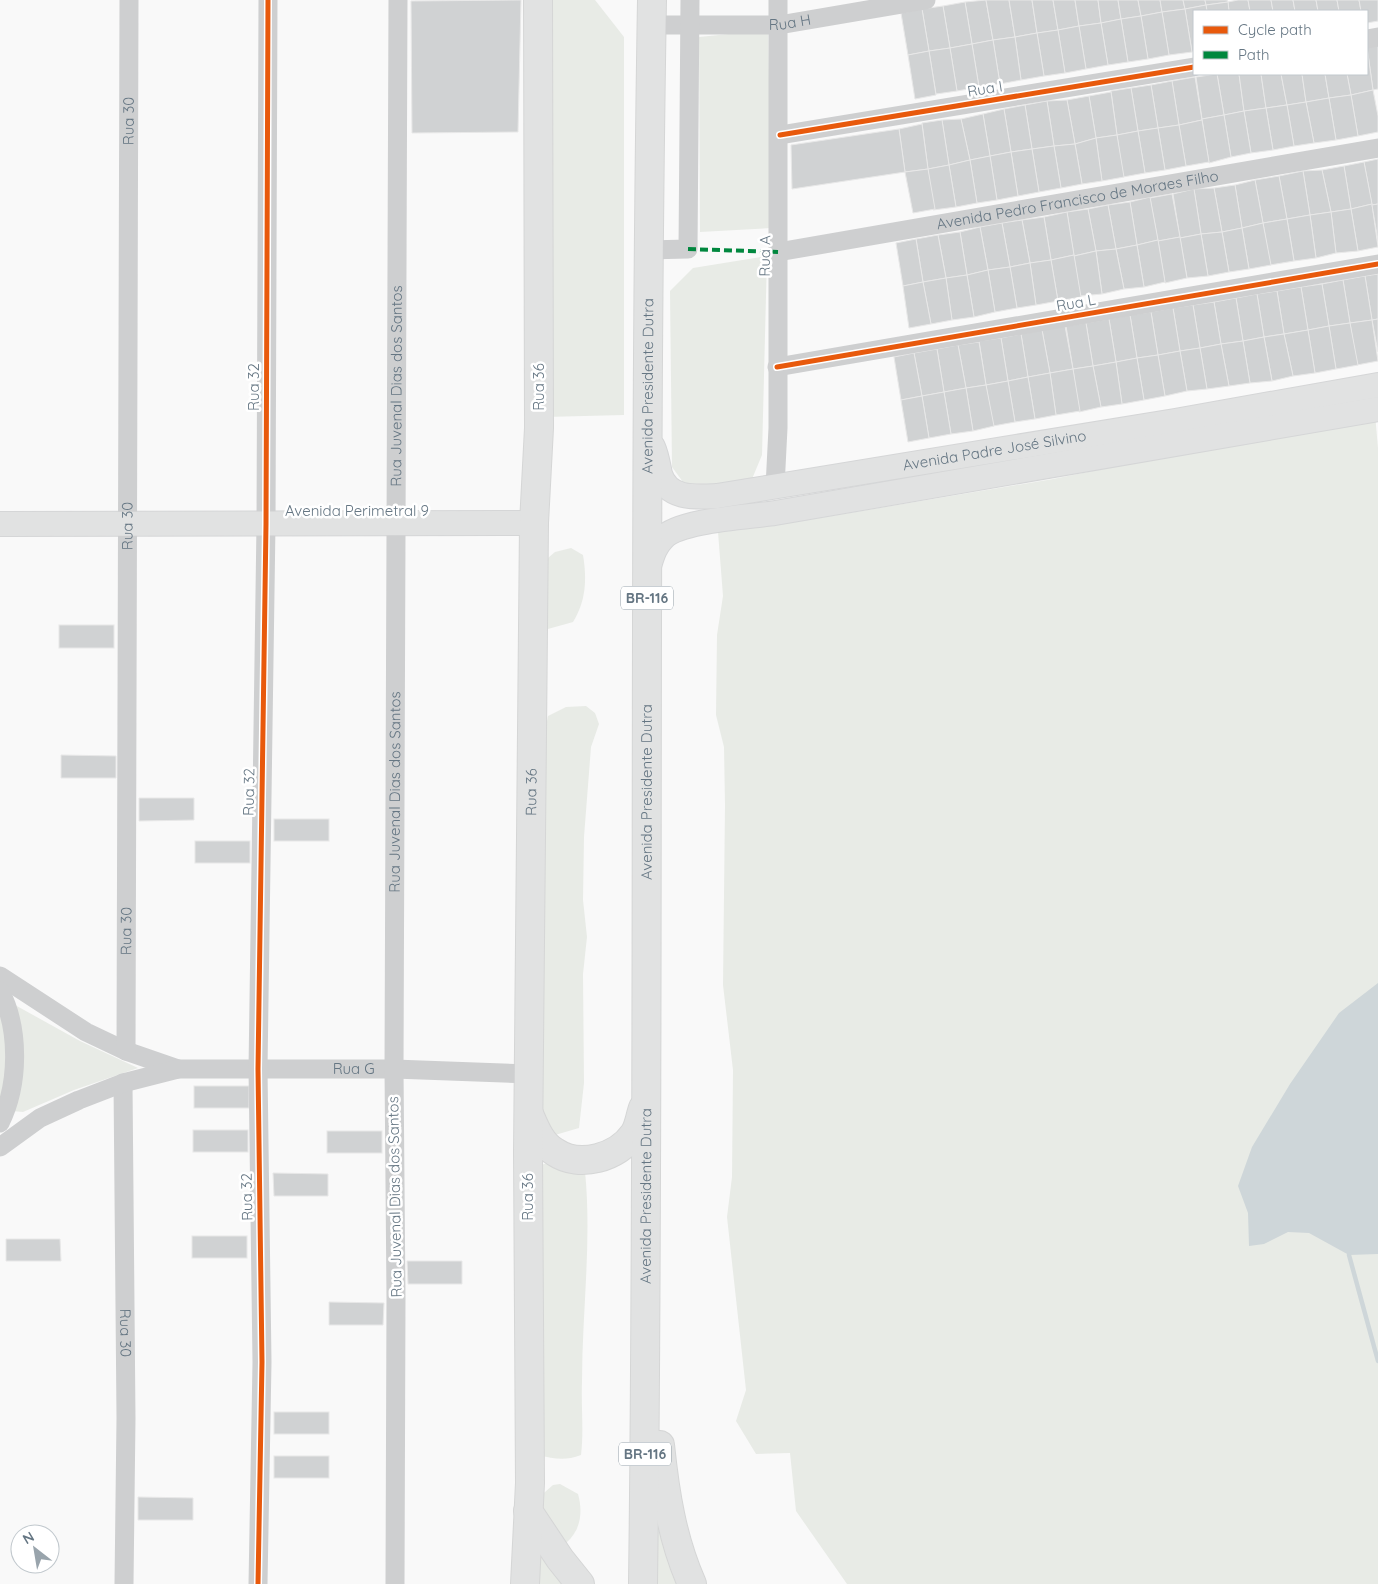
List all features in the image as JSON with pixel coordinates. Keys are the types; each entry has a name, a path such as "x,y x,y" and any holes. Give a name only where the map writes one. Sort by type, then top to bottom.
{"highway":[{"name":"Rua 36","path":"525,1584 528,1511 528,1114 534,523 539,428 538,0"},
{"name":"Avenida Presidente Dutra","path":"643,1584 647,1325 647,573 649,437 647,250 652,12"},
{"path":"528,1114 538,1135 555,1153 578,1160 600,1158 618,1150 635,1133 646,1098"},
{"path":"647,1325 666,1497 674,1533 692,1584"},
{"path":"528,1511 560,1559 580,1584"}],"main road":[{"name":"Avenida Padre José Silvino","path":"649,437 657,456 661,476 668,489 688,498 775,487 1378,384"},
{"name":"Avenida Padre José Silvino","path":"647,573 653,551 664,536 681,526 776,513 1378,409"},
{"name":"Avenida Perimetral 9","path":"0,524 534,523"}],"street":[{"name":"Rua 30","path":"126,1051 130,0"},
{"name":"Rua 32","path":"258,1584 262,1362 258,1069 266,524 268,0"},
{"name":"Rua Juvenal Dias dos Santos","path":"395,1584 395,522 398,0"},
{"path":"647,250 688,249 690,0"},
{"name":"Rua A","path":"775,487 778,428 780,135 778,0"},
{"name":"Rua H","path":"652,12 690,25 778,25 926,0"},
{"name":"Rua I","path":"780,135 1193,67"},
{"name":"Avenida Pedro Francisco de Moraes Filho","path":"778,252 1378,148"},
{"name":"Rua L","path":"777,367 1378,264"},
{"path":"0,976 86,1032 126,1051 178,1069"},
{"path":"0,991 11,1024 14,1055 12,1086 0,1123"},
{"path":"0,1148 40,1118 123,1083 178,1069"},
{"name":"Rua G","path":"178,1069 394,1069 529,1074"},
{"name":"Rua 30","path":"123,1083 126,1408 124,1584"}],"shaded area":[{"path":"551,0 595,0 624,37 624,415 545,417"},
{"path":"768,30 772,228 700,232 699,37"},
{"path":"767,256 762,455 752,479 691,493 672,467 670,291 693,268"},
{"path":"1375,414 1378,448 1378,1584 847,1584 796,1511 790,1453 756,1454 736,1421 746,1390 727,1217 732,1177 733,1070 723,985 724,747 716,715 717,635 723,596 718,532 725,524 762,515 771,526 1053,479"},
{"path":"571,548 583,555 585,581 581,606 573,622 548,629 537,619 534,570 555,552"},
{"path":"586,706 595,713 599,724 591,747 584,837 583,900 587,937 583,974 584,1083 579,1128 555,1135 540,1125 534,790 548,716 566,707"},
{"path":"1378,983 1378,1254 1349,1255 1309,1233 1288,1232 1264,1244 1249,1246 1248,1213 1238,1186 1252,1147 1290,1084 1339,1013"},
{"path":"15,1005 80,1041 138,1068 74,1090 23,1112 0,1110 0,1007"},
{"path":"551,1161 585,1171 587,1198 587,1251 582,1356 582,1446 581,1455 565,1459 538,1455 537,1167"},
{"path":"560,1484 578,1494 580,1507 578,1527 566,1543 558,1540 536,1500 553,1485"},
{"path":"657,1502 684,1584 657,1584"},
{"path":"543,1540 573,1584 531,1584"}],"building":[{"path":"521,0 518,132 412,133 411,1"},
{"path":"986,0 993,40 972,44 965,2"},
{"path":"986,0 1009,0 1015,37 993,40"},
{"path":"1009,0 1032,0 1037,33 1015,37"},
{"path":"1032,0 1053,0 1058,30 1037,33"},
{"path":"1053,0 1075,0 1079,26 1058,30"},
{"path":"1075,0 1098,0 1101,23 1079,26"},
{"path":"1098,0 1118,0 1121,19 1101,23"},
{"path":"1118,0 1138,0 1141,16 1121,19"},
{"path":"1138,0 1160,0 1162,12 1141,16"},
{"path":"1160,0 1183,0 1185,9 1162,12"},
{"path":"1183,0 1205,0 1206,5 1185,9"},
{"path":"1205,0 1227,0 1228,2 1206,5"},
{"path":"1248,0 1250,10 1229,10 1228,2"},
{"path":"1248,0 1271,0 1273,10 1250,10"},
{"path":"1271,0 1293,0 1295,10 1273,10"},
{"path":"1293,0 1316,0 1318,10 1295,10"},
{"path":"1316,0 1337,0 1339,10 1318,10"},
{"path":"1337,0 1359,0 1361,10 1339,10"},
{"path":"1359,0 1378,0 1378,21 1368,23 1368,10 1361,10"},
{"path":"965,2 972,44 950,48 943,6"},
{"path":"1228,2 1229,10 1207,10 1206,5"},
{"path":"1206,5 1207,10 1193,10 1192,52 1185,9"},
{"path":"943,6 950,48 929,51 922,9"},
{"path":"922,9 929,51 908,55 901,13"},
{"path":"1185,9 1192,52 1169,55 1162,12"},
{"path":"1162,12 1169,55 1148,59 1141,16"},
{"path":"1141,16 1148,59 1128,62 1121,19"},
{"path":"1121,19 1128,62 1108,65 1101,23"},
{"path":"1101,23 1108,65 1086,69 1079,26"},
{"path":"1079,26 1086,69 1065,73 1058,30"},
{"path":"1058,30 1065,73 1044,76 1037,33"},
{"path":"1037,33 1044,76 1021,80 1015,37"},
{"path":"1015,37 1021,80 1000,84 993,40"},
{"path":"993,40 1000,84 979,87 972,44"},
{"path":"972,44 979,87 957,91 950,48"},
{"path":"1378,45 1378,89 1373,90 1368,54 1368,47"},
{"path":"950,48 957,91 936,94 929,51"},
{"path":"929,51 936,95 915,99 908,55"},
{"path":"1368,54 1373,90 1351,95 1347,75 1368,75"},
{"path":"1217,75 1239,75 1244,111 1224,115"},
{"path":"1217,75 1224,115 1202,119 1196,77"},
{"path":"1239,75 1261,75 1266,108 1244,111"},
{"path":"1261,75 1281,75 1287,105 1266,108"},
{"path":"1281,75 1302,75 1306,102 1287,105"},
{"path":"1302,75 1325,75 1329,98 1306,102"},
{"path":"1325,75 1347,75 1351,95 1329,98"},
{"path":"1195,77 1202,120 1179,125 1172,81"},
{"path":"1172,81 1179,125 1158,128 1151,85"},
{"path":"1151,85 1158,128 1138,131 1131,88"},
{"path":"1131,88 1138,131 1117,135 1111,91"},
{"path":"1373,90 1378,116 1378,132 1358,136 1351,95"},
{"path":"1111,92 1117,135 1096,138 1089,96"},
{"path":"1351,95 1358,136 1336,140 1329,98"},
{"path":"1089,96 1096,138 1075,144 1067,100"},
{"path":"1329,98 1336,140 1314,143 1306,102"},
{"path":"1067,100 1075,144 1054,146 1047,101"},
{"path":"1047,101 1054,146 1032,149 1025,105"},
{"path":"1306,102 1314,143 1294,146 1287,105"},
{"path":"1025,105 1032,149 1011,152 1004,109"},
{"path":"1287,105 1294,146 1273,150 1266,108"},
{"path":"1266,108 1273,150 1251,153 1244,111"},
{"path":"1004,109 1011,152 990,156 983,114"},
{"path":"1244,111 1251,153 1231,157 1224,115"},
{"path":"983,114 990,156 970,160 961,119"},
{"path":"1224,115 1231,157 1209,163 1202,119"},
{"path":"961,119 970,160 949,165 942,120"},
{"path":"942,120 949,165 928,169 922,123"},
{"path":"1202,120 1209,162 1186,166 1179,125"},
{"path":"922,124 928,169 905,172 899,129"},
{"path":"1179,125 1186,166 1165,170 1158,128"},
{"path":"1158,128 1165,170 1145,173 1138,131"},
{"path":"899,129 905,172 792,189 791,145"},
{"path":"1138,131 1145,173 1123,177 1117,135"},
{"path":"1117,135 1124,177 1102,181 1096,138"},
{"path":"1096,138 1102,181 1082,184 1075,144"},
{"path":"1075,144 1082,184 1061,188 1054,146"},
{"path":"1054,146 1061,188 1039,192 1032,149"},
{"path":"1032,149 1039,192 1018,196 1011,152"},
{"path":"1011,152 1018,196 997,200 990,156"},
{"path":"990,156 997,200 977,203 970,160"},
{"path":"1378,159 1378,204 1372,205 1364,162"},
{"path":"970,160 977,203 956,207 949,165"},
{"path":"1364,162 1372,204 1351,209 1344,166"},
{"path":"949,165 956,207 933,210 928,169"},
{"path":"1344,166 1351,209 1331,212 1322,170"},
{"path":"928,169 935,209 913,213 905,172"},
{"path":"1322,170 1331,212 1310,215 1303,171"},
{"path":"1303,171 1310,215 1287,219 1279,176"},
{"path":"1279,176 1287,219 1263,223 1255,180"},
{"path":"1255,180 1263,223 1242,228 1235,185"},
{"path":"1235,185 1242,228 1222,232 1214,188"},
{"path":"1214,188 1222,232 1201,234 1194,189"},
{"path":"1194,189 1201,234 1180,238 1173,194"},
{"path":"1172,194 1180,237 1158,241 1150,198"},
{"path":"1150,197 1158,240 1137,245 1130,202"},
{"path":"1130,202 1137,245 1116,249 1108,205"},
{"path":"1372,204 1378,247 1358,251 1351,209"},
{"path":"1378,204 1378,241 1372,205"},
{"path":"1108,205 1116,249 1096,251 1088,209"},
{"path":"1088,209 1096,251 1074,256 1067,212"},
{"path":"1351,209 1358,251 1336,253 1331,212"},
{"path":"1067,212 1074,255 1051,260 1044,217"},
{"path":"1331,212 1336,253 1316,258 1310,215"},
{"path":"1310,215 1316,258 1294,261 1287,219"},
{"path":"1044,217 1051,260 1030,263 1022,220"},
{"path":"1287,219 1294,261 1270,265 1263,223"},
{"path":"1022,220 1030,263 1010,267 1002,223"},
{"path":"1002,223 1010,267 988,270 980,227"},
{"path":"1263,223 1271,265 1249,269 1242,228"},
{"path":"980,227 988,270 967,275 960,232"},
{"path":"1242,228 1249,269 1229,272 1222,232"},
{"path":"960,232 967,275 946,278 938,235"},
{"path":"1222,232 1229,272 1208,276 1201,234"},
{"path":"1201,234 1208,276 1187,278 1180,238"},
{"path":"938,235 946,278 923,282 916,239"},
{"path":"1180,237 1187,278 1165,283 1158,241"},
{"path":"916,239 923,282 903,286 896,243"},
{"path":"1158,240 1165,282 1144,287 1137,245"},
{"path":"1137,245 1144,287 1124,289 1116,249"},
{"path":"1116,249 1124,289 1102,294 1096,251"},
{"path":"1096,251 1102,294 1080,296 1074,256"},
{"path":"1074,255 1081,297 1058,301 1051,260"},
{"path":"1051,260 1058,301 1036,305 1030,263"},
{"path":"1030,263 1036,305 1017,308 1010,267"},
{"path":"1010,267 1017,308 995,312 988,270"},
{"path":"988,270 995,312 974,317 967,275"},
{"path":"1378,274 1378,319 1372,320 1365,276"},
{"path":"967,275 974,317 952,320 946,278"},
{"path":"1365,276 1372,320 1350,323 1343,280"},
{"path":"946,278 952,320 931,324 923,282"},
{"path":"1343,280 1350,323 1329,326 1322,284"},
{"path":"923,282 931,324 909,328 903,286"},
{"path":"1322,284 1329,326 1308,330 1301,287"},
{"path":"1301,287 1308,330 1284,334 1277,291"},
{"path":"1277,291 1284,334 1264,337 1257,294"},
{"path":"1257,294 1264,337 1243,341 1236,298"},
{"path":"1236,298 1243,341 1221,344 1214,302"},
{"path":"1214,302 1221,344 1200,348 1193,305"},
{"path":"1193,305 1200,348 1180,351 1173,308"},
{"path":"1173,308 1180,351 1158,355 1151,312"},
{"path":"1151,312 1158,355 1137,358 1130,315"},
{"path":"1130,315 1137,358 1116,362 1109,319"},
{"path":"1109,319 1116,362 1093,366 1086,323"},
{"path":"1378,319 1378,352 1372,320"},
{"path":"1372,320 1378,361 1357,365 1350,323"},
{"path":"1086,323 1093,366 1073,369 1066,326"},
{"path":"1350,323 1358,365 1336,369 1329,326"},
{"path":"1065,326 1073,369 1050,373 1042,330"},
{"path":"1329,326 1336,369 1315,373 1308,330"},
{"path":"1042,330 1050,373 1028,377 1021,334"},
{"path":"1308,330 1315,373 1293,376 1284,334"},
{"path":"1021,334 1028,377 1008,381 1001,338"},
{"path":"1284,334 1293,376 1272,381 1264,337"},
{"path":"1264,337 1272,381 1250,383 1243,341"},
{"path":"1001,338 1008,381 986,385 979,341"},
{"path":"1243,341 1250,383 1229,386 1221,344"},
{"path":"979,342 986,385 966,388 958,345"},
{"path":"1221,344 1229,386 1207,389 1200,348"},
{"path":"958,345 966,388 944,392 937,349"},
{"path":"1200,348 1207,389 1187,391 1180,351"},
{"path":"937,349 944,392 922,396 914,353"},
{"path":"1180,351 1187,391 1165,396 1158,355"},
{"path":"914,353 922,396 901,400 894,357"},
{"path":"1158,355 1165,396 1144,400 1137,358"},
{"path":"1137,358 1144,400 1122,404 1116,362"},
{"path":"1116,362 1122,404 1101,407 1093,366"},
{"path":"1093,366 1101,407 1079,412 1073,369"},
{"path":"1073,369 1080,411 1056,415 1050,373"},
{"path":"1050,373 1056,415 1035,419 1028,377"},
{"path":"1028,377 1035,419 1015,422 1008,381"},
{"path":"1008,381 1015,422 993,426 986,385"},
{"path":"986,385 994,426 973,431 966,388"},
{"path":"966,388 973,431 951,434 944,392"},
{"path":"944,392 951,434 929,438 922,396"},
{"path":"922,396 929,438 908,442 901,400"},
{"path":"59,625 114,625 114,648 59,648"},
{"path":"61,755 116,756 116,778 61,778"},
{"path":"139,798 194,798 194,820 139,821"},
{"path":"274,819 329,819 329,841 274,841"},
{"path":"195,841 250,841 250,863 195,863"},
{"path":"194,1086 249,1086 249,1108 194,1108"},
{"path":"193,1130 248,1130 248,1152 193,1152"},
{"path":"327,1131 382,1131 382,1153 327,1153"},
{"path":"273,1173 328,1174 328,1196 274,1196"},
{"path":"192,1236 247,1236 247,1258 192,1258"},
{"path":"6,1239 60,1239 61,1261 6,1261"},
{"path":"407,1261 462,1261 462,1284 408,1284"},
{"path":"329,1302 384,1303 383,1325 329,1325"},
{"path":"274,1412 329,1412 329,1434 274,1434"},
{"path":"274,1456 329,1456 329,1478 274,1478"},
{"path":"138,1497 193,1498 193,1520 138,1520"}],"waterway":[{"path":"1349,1255 1378,1361"}],"marked path":[{"path":"688,249 778,252"}],"cycle path":[{"path":"258,1584 262,1362 258,1069 266,524 268,0"},
{"path":"780,135 1193,67"},
{"path":"777,367 1378,264"}]}
